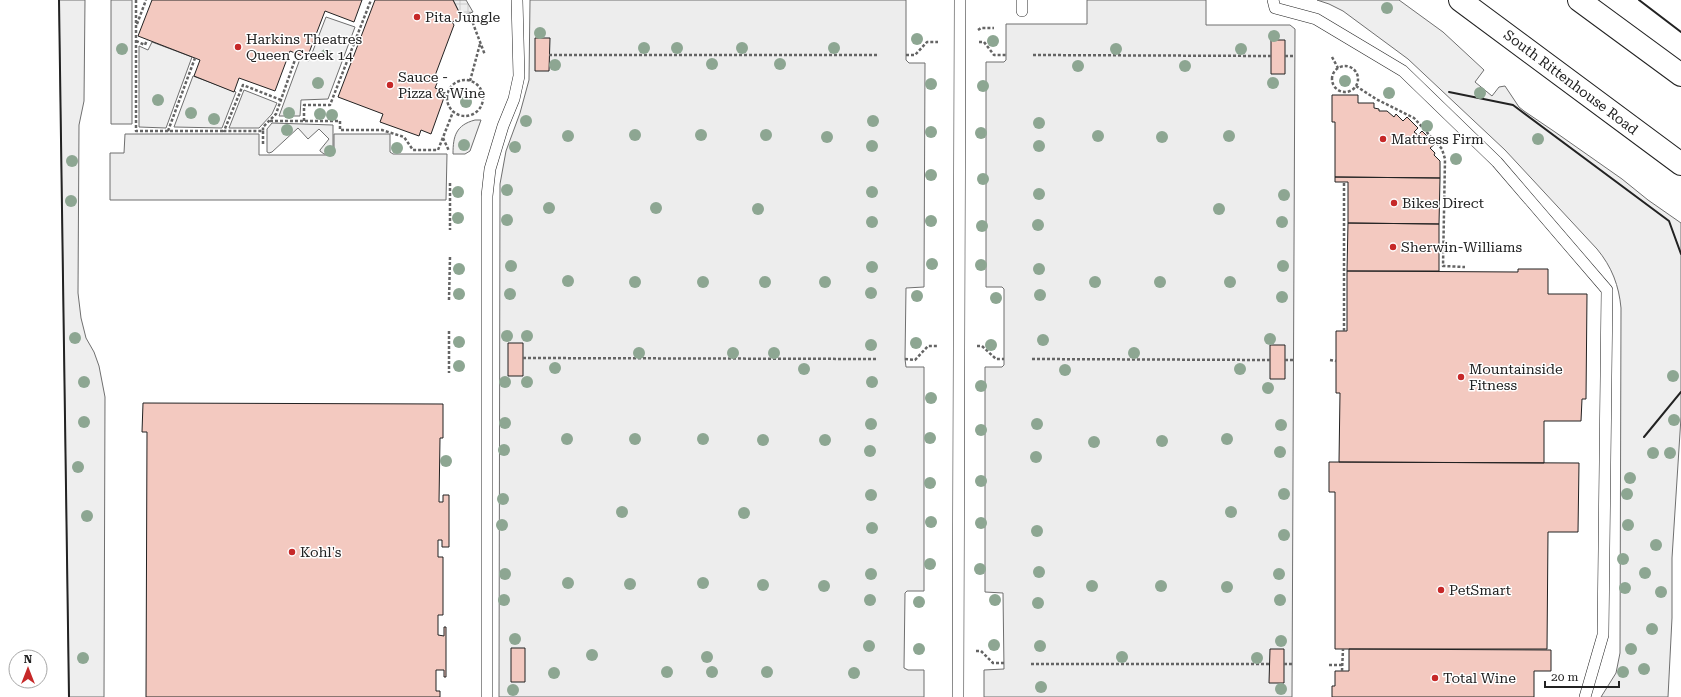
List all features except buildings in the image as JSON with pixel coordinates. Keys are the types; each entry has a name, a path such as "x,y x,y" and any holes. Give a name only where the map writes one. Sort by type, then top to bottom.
{"main road":[{"name":"South Rittenhouse Road","path":"1460,0 1681,164"},
{"path":"1579,0 1681,75"}],"lane":[{"path":"487,697 487,196 490,169 503,126 514,99 519,76 517,0"},
{"path":"958,697 960,0"},
{"path":"1274,4 1316,19 1403,71 1497,162 1607,290 1603,635 1585,697"}],"path":[{"path":"136,0 136,131 263,131"},
{"path":"136,26 146,0"},
{"path":"304,121 304,105 330,105 371,0"},
{"path":"469,13 485,55"},
{"path":"977,34 981,28 994,28"},
{"path":"977,38 975,42 984,42 994,55 1006,55"},
{"path":"136,41 145,45 147,40"},
{"path":"906,55 915,55 927,42 938,42"},
{"path":"470,81 480,44"},
{"path":"263,146 263,127 276,114 297,54"},
{"path":"549,55 878,55"},
{"path":"1033,55 1271,56"},
{"path":"1285,56 1295,56"},
{"path":"1332,57 1338,68"},
{"path":"168,131 195,58"},
{"path":"1346,66 1354,69 1358,78 1356,86 1352,90 1344,93 1337,89 1332,82 1332,74 1338,68 1346,66"},
{"path":"470,81 480,88 483,99 482,104 475,114 470,116 458,115 453,112 448,102 449,90 458,82 470,81"},
{"path":"224,131 243,86 281,100"},
{"path":"1356,86 1376,99 1414,118 1442,148 1446,159 1443,266 1465,267"},
{"path":"270,120 340,121 340,130 382,130 404,137 412,150 438,150 453,112"},
{"path":"443,137 449,151"},
{"path":"1344,182 1344,331"},
{"path":"450,183 450,230"},
{"path":"449,300 450,257"},
{"path":"449,331 449,373"},
{"path":"905,359 915,360 928,346 938,346"},
{"path":"975,346 982,346 996,359 1004,359"},
{"path":"523,358 878,359"},
{"path":"1032,359 1270,360"},
{"path":"1285,360 1294,360"},
{"path":"1330,360 1336,361"},
{"path":"1342,671 1343,649"},
{"path":"976,651 981,651 992,663 1004,663"},
{"path":"1031,664 1270,664"},
{"path":"1284,664 1292,664"},
{"path":"1329,665 1342,665"}],"shaded area":[{"path":"59,0 85,0 84,101 79,125 78,293 81,318 86,338 94,352 99,366 105,397 104,697 69,697"},
{"path":"111,0 132,0 132,124 111,124"},
{"path":"453,0 466,0 473,12 464,15 460,14"},
{"path":"530,0 906,0 906,60 909,63 925,63 924,287 906,288 905,359 906,367 924,367 924,591 907,591 905,593 904,668 908,670 924,670 924,697 499,697 500,184 506,151 520,113 529,80"},
{"path":"1087,0 1206,0 1206,25 1290,25 1295,29 1292,697 984,697 984,670 1004,669 1003,593 985,592 985,367 1002,367 1004,365 1004,289 1002,287 986,287 986,62 1004,62 1006,60 1006,24 1087,24"},
{"path":"1317,0 1399,0 1443,32 1484,70 1475,82 1492,96 1499,87 1505,86 1519,107 1524,111 1622,179 1648,200 1681,223 1681,417 1672,558 1672,618 1668,697 1601,697 1616,673 1620,653 1621,308 1619,292 1611,270 1597,249 1505,150 1408,59 1343,11"},
{"path":"326,17 355,27 328,99 301,100 300,116 279,116 300,59 309,61"},
{"path":"152,42 192,57 166,128 139,127 139,46 148,50"},
{"path":"193,76 236,92 222,128 174,127"},
{"path":"244,90 277,103 272,114 259,128 229,128"},
{"path":"475,120 481,120 470,151 465,154 453,154 457,132 464,125"},
{"path":"272,123 333,125 333,153 324,154 320,151 329,139 319,129 308,139 298,128 272,152 269,153 267,152 267,129"},
{"path":"125,134 259,134 259,155 332,155 334,153 334,134 390,134 390,152 393,154 447,154 446,200 110,200 110,153 124,153"}],"wall":[{"path":"59,0 69,697"},
{"path":"1639,0 1681,32"},
{"path":"1449,92 1513,105 1669,221 1681,254"},
{"path":"1644,437 1681,392"}],"place":[{"name":"Pita Jungle","path":"417,17"},
{"name":"Harkins Theatres Queen Creek 14","path":"238,47"},
{"name":"Sauce - Pizza & Wine","path":"390,85"},
{"name":"Mattress Firm","path":"1383,139"},
{"name":"Bikes Direct","path":"1394,203"},
{"name":"Sherwin-Williams","path":"1393,247"},
{"name":"Mountainside Fitness","path":"1461,377"},
{"name":"Kohl's","path":"292,552"},
{"name":"PetSmart","path":"1441,590"},
{"name":"Total Wine","path":"1435,678"}]}
